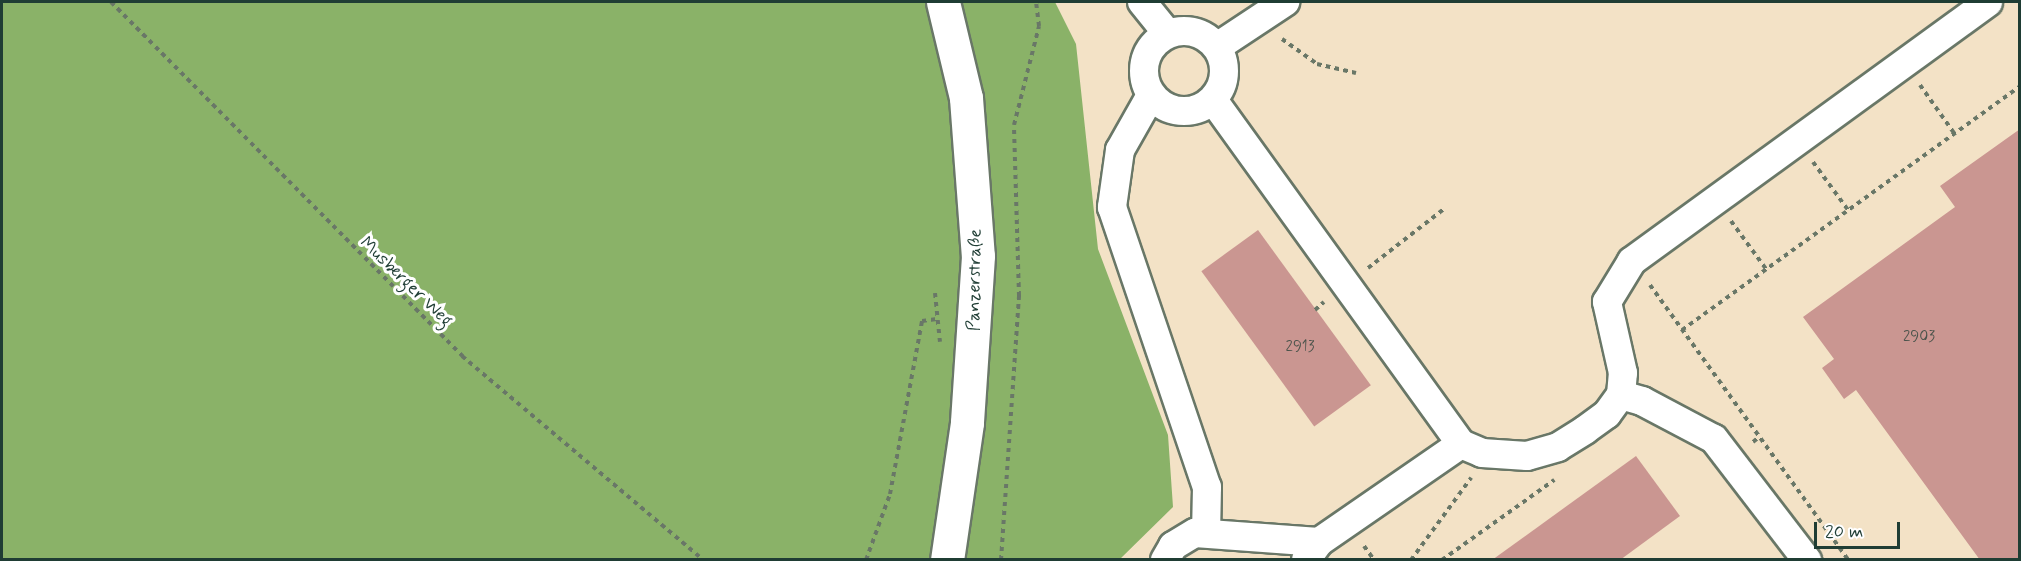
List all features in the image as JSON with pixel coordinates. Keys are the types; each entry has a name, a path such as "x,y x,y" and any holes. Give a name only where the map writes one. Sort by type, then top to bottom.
{"main road":[{"name":"Panzerstraße","path":"943,2 966,98 978,256 967,423 948,560"}],"lane":[{"path":"1142,2 1167,33"},
{"path":"1217,47 1285,2"},
{"path":"1165,560 1184,537 1206,533 1312,551 1471,449 1527,456 1558,447 1607,414 1621,395 1623,373 1607,302 1632,261 1988,2"},
{"path":"1185,29 1217,47 1224,65 1213,100 1187,112 1150,97 1143,81 1146,53 1167,33 1185,29"},
{"path":"1150,97 1120,150 1112,207 1207,487 1206,533"},
{"path":"1213,100 1345,285 1471,449"},
{"path":"1621,395 1693,425 1734,458 1808,560"}],"path":[{"name":"Musberger Weg","path":"111,2 462,356 703,560"},
{"path":"1001,560 1019,296 1014,125 1039,26 1036,2"},
{"path":"1258,21 1317,64 1356,73"},
{"path":"1903,63 1954,133"},
{"path":"1682,330 2019,86"},
{"path":"1797,140 1848,210"},
{"path":"1717,201 1766,269"},
{"path":"1315,310 1445,208"},
{"path":"1632,261 1848,560"},
{"path":"866,560 890,494 922,321 937,319 935,292"},
{"path":"1734,458 1759,436"},
{"path":"1411,560 1468,486 1471,449"},
{"path":"1442,560 1557,477"}],"green space":[{"path":"2,2 1055,2 1076,44 1098,249 1168,435 1173,507 1119,560 2,559"}],"building":[{"path":"2020,129 2020,560 1980,560 1856,390 1844,399 1822,368 1834,359 1803,317 1955,207 1940,186"},
{"path":"1258,230 1371,385 1314,426 1201,271"},
{"path":"1636,456 1680,516 1620,560 1492,560"}]}
